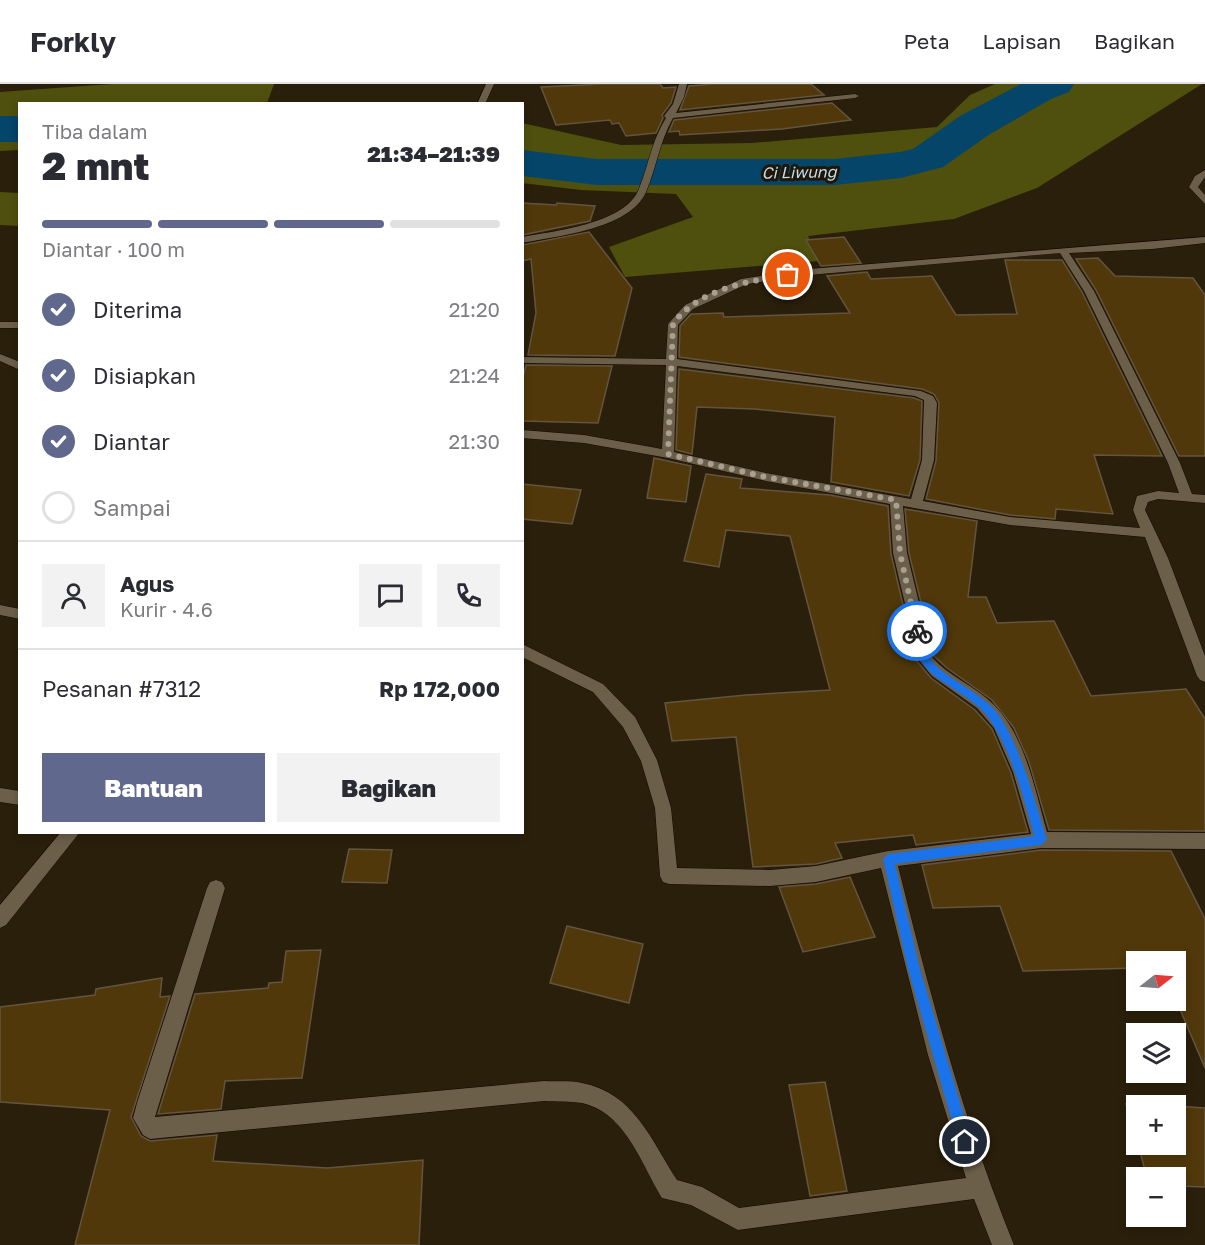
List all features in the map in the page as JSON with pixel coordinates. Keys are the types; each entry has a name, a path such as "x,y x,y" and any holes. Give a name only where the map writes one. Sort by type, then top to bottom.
{"street":[{"path":"482,102 490,84"},
{"path":"524,240 605,220 623,212 638,200 656,141 668,116 682,95 683,84"},
{"path":"668,116 743,111 763,105 855,96"},
{"path":"1205,173 1198,178 1193,187 1205,201"},
{"path":"668,454 673,324 681,314 702,300 746,281 809,272 1205,240"},
{"path":"1064,250 1089,291 1174,463 1187,496"},
{"path":"0,325 18,325"},
{"path":"0,357 18,366"},
{"path":"524,360 671,362 923,395 931,403 928,460 916,504"},
{"path":"524,434 584,439 668,454 766,477 1010,521 1150,533"},
{"path":"1205,499 1158,495 1142,499 1139,510 1205,676"},
{"path":"896,500 900,553 925,659 932,667 963,687 990,712 1008,745 1026,787 1041,840"},
{"path":"0,610 18,614"},
{"path":"524,651 597,687 629,722 650,760 663,808 669,876 770,878 816,874 888,859 1041,840 1205,841"},
{"path":"0,795 18,798"},
{"path":"0,919 70,834"},
{"path":"888,859 914,969 979,1187 1003,1245"},
{"path":"216,888 147,1103 143,1118 150,1128 544,1091 584,1093 609,1104 635,1128 670,1190 694,1195 738,1219 979,1187"}],"shaded area":[{"path":"112,84 274,84 267,102 18,102 18,150 0,151 0,92"},
{"path":"995,84 1202,84 1037,188 954,219 808,236 819,261 625,277 609,247 693,217 676,194 581,190 524,183 524,123 621,145 752,143 937,127 970,95"},
{"path":"0,192 18,193 18,226 0,225"}],"building":[{"path":"660,84 663,88 676,87 656,133 626,136 619,123 612,124 610,120 556,125 541,87"},
{"path":"811,84 824,95 680,110 689,86"},
{"path":"832,103 851,120 782,129 680,135 679,131 669,132 674,120"},
{"path":"524,203 595,206 590,221 524,235"},
{"path":"589,232 632,288 615,356 528,355 536,313 531,259 524,261 524,245"},
{"path":"844,237 861,263 821,266 806,240"},
{"path":"1098,258 1115,276 1193,278 1205,295 1205,456 1179,456 1096,290 1076,259"},
{"path":"1005,260 1062,260 1082,292 1162,456 1094,455 1113,514 1056,509 1055,519 1010,515 926,499 936,461 939,403 934,394 922,389 679,357 680,326 691,314 723,313 724,317 850,313 827,276 867,272 871,279 932,276 956,315 1017,314"},
{"path":"526,365 612,366 598,423 524,421"},
{"path":"679,369 914,398 922,401 920,460 909,496 831,482 835,417 754,409 697,407 692,454 676,450"},
{"path":"654,458 691,466 686,502 647,498"},
{"path":"706,474 742,479 740,488 830,495 888,506 891,554 916,660 931,678 975,710 992,729 1011,773 1028,832 916,845 913,835 835,843 842,858 816,864 753,867 736,737 672,741 665,703 830,690 790,536 726,530 719,567 684,561"},
{"path":"524,484 581,490 572,524 524,519"},
{"path":"905,509 977,521 968,597 986,597 997,623 1054,621 1091,696 1186,689 1205,719 1205,831 1049,830 1029,762 1014,728 992,700 934,656 909,553"},
{"path":"349,849 392,850 387,883 342,882"},
{"path":"1041,850 1171,851 1205,919 1205,1068 1181,1011 1186,1011 1186,951 1126,951 1126,968 1023,971 1000,906 933,908 922,865"},
{"path":"850,877 875,937 803,952 779,887 816,884"},
{"path":"567,926 643,944 629,1003 550,983"},
{"path":"321,950 302,1078 225,1081 221,1109 158,1114 195,994 268,988 269,983 282,982 286,951"},
{"path":"162,978 160,997 170,996 131,1117 141,1136 150,1141 217,1135 213,1161 327,1168 423,1160 419,1245 75,1245 110,1110 0,1102 0,1007 95,995 96,989"},
{"path":"825,1082 847,1191 810,1196 789,1085"},
{"path":"1186,1107 1205,1108 1205,1187 1186,1186 1186,1167 1144,1167 1141,1155 1186,1155"}],"waterway":[{"name":"Ci Liwung","path":"524,163 597,172 834,172 901,165 928,158 975,125 1037,91 1055,84"},
{"name":"Ci Liwung","path":"0,129 18,129"}],"way so far":[{"path":"788,275 746,281 689,307 673,324 668,454 766,477 896,500 900,553 917,631"}],"route":[{"path":"917,631 928,664 963,687 990,712 1001,730 1026,787 1041,840 888,859 914,969 965,1142"}]}
